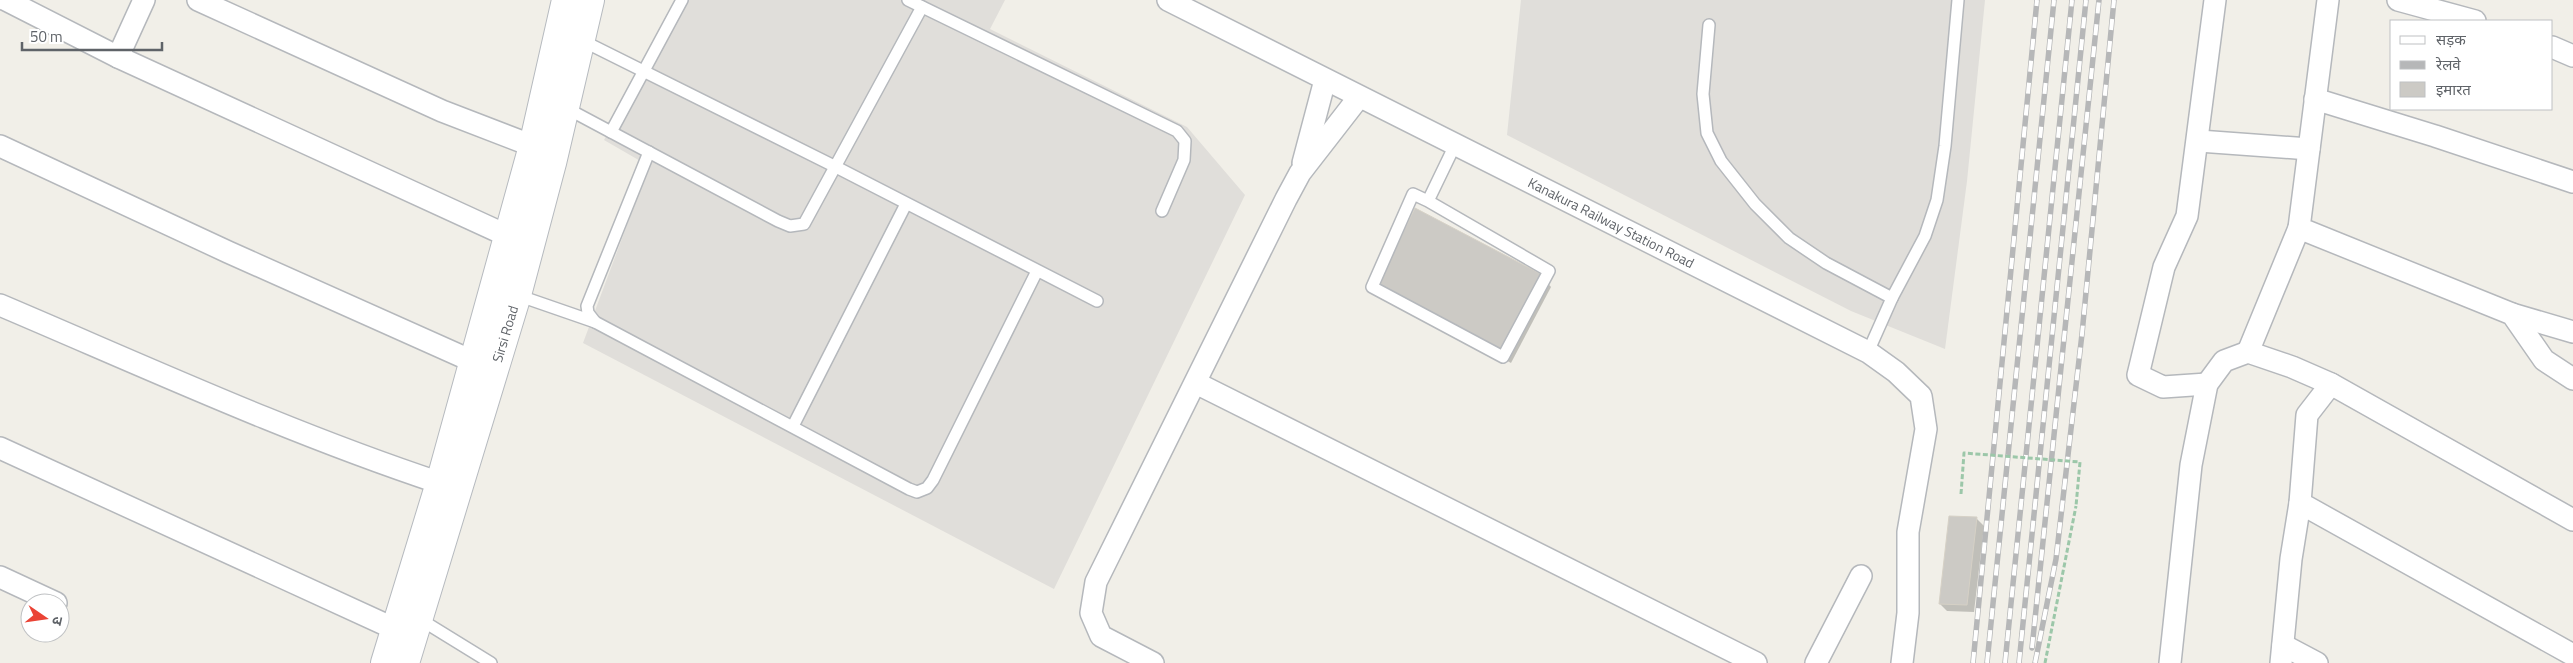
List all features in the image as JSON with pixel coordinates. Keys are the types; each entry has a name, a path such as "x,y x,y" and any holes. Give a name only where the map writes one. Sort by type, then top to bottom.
{"main road":[{"name":"Sirsi Road","path":"385,663 407,624 517,295 519,238 533,146 566,0"},
{"name":"Sirsi Road","path":"405,663 407,624 440,483 472,361 519,238 564,108 590,0"}],"street":[{"path":"6,0 118,57 519,238"},
{"path":"118,57 144,0"},
{"path":"198,0 442,111 533,146"},
{"name":"Kanakura Railway Station Road","path":"1168,0 1868,352 1896,372 1922,396 1926,429 1908,532 1908,613 1902,663"},
{"path":"2207,384 2163,387 2138,375 2164,267 2187,216 2199,141 2215,0"},
{"path":"2248,352 2299,228 2328,0"},
{"path":"2398,0 2471,20"},
{"path":"2553,47 2573,56"},
{"path":"1300,173 1325,80"},
{"path":"1153,663 1101,636 1091,613 1096,582 1196,383 1254,261 1300,173 1359,97"},
{"path":"2315,99 2436,136 2573,182"},
{"path":"2199,141 2309,149"},
{"path":"0,146 211,244 472,361"},
{"path":"2299,228 2512,314 2573,332"},
{"path":"0,305 196,390 368,459 440,483"},
{"path":"2512,314 2544,360 2573,378"},
{"path":"2170,663 2191,465 2207,384 2224,361 2248,352 2292,367 2330,384 2573,520"},
{"path":"1196,383 1756,663"},
{"path":"2317,663 2282,654 2291,560 2300,503 2307,415 2330,384"},
{"path":"0,448 407,624"},
{"path":"2300,503 2573,655"},
{"path":"1816,663 1861,576"},
{"path":"0,578 33,593"}],"lane":[{"path":"611,132 682,0"},
{"path":"908,0 1177,131 1185,141 1184,160 1162,211"},
{"path":"1868,352 1892,298 1926,236 1938,200 1945,146 1958,0"},
{"path":"564,108 790,226 804,224 922,7"},
{"path":"1709,25 1703,94 1708,132 1721,161 1754,204 1789,238 1826,263 1892,298"},
{"path":"580,40 836,167 1097,301"},
{"path":"1428,201 1454,145"},
{"path":"595,322 586,306 649,152"},
{"path":"1412,194 1428,201 1549,271 1503,357 1372,287 1412,194"},
{"path":"793,426 906,204"},
{"path":"517,295 595,322 917,492 927,488 1037,271"},
{"path":"407,624 491,663"}],"path":[{"path":"1961,494 1964,454 2080,462 2076,506 2045,663"}],"shaded area":[{"path":"680,0 1005,0 990,29 1187,127 1245,195 1054,589 583,343 649,166 604,140"},
{"path":"1521,0 1985,0 1967,181 1945,349 1851,311 1507,135"}],"building":[{"path":"1415,208 1541,274 1501,354 1378,284"},
{"path":"1949,516 1977,517 1967,605 1939,604"}],"railway":[{"path":"1973,663 2037,0"},
{"path":"1987,663 2054,0"},
{"path":"2005,663 2072,0"},
{"path":"2019,663 2086,0"},
{"path":"2032,648 2099,0"},
{"path":"2035,663 2056,559 2082,334 2114,0"}]}
